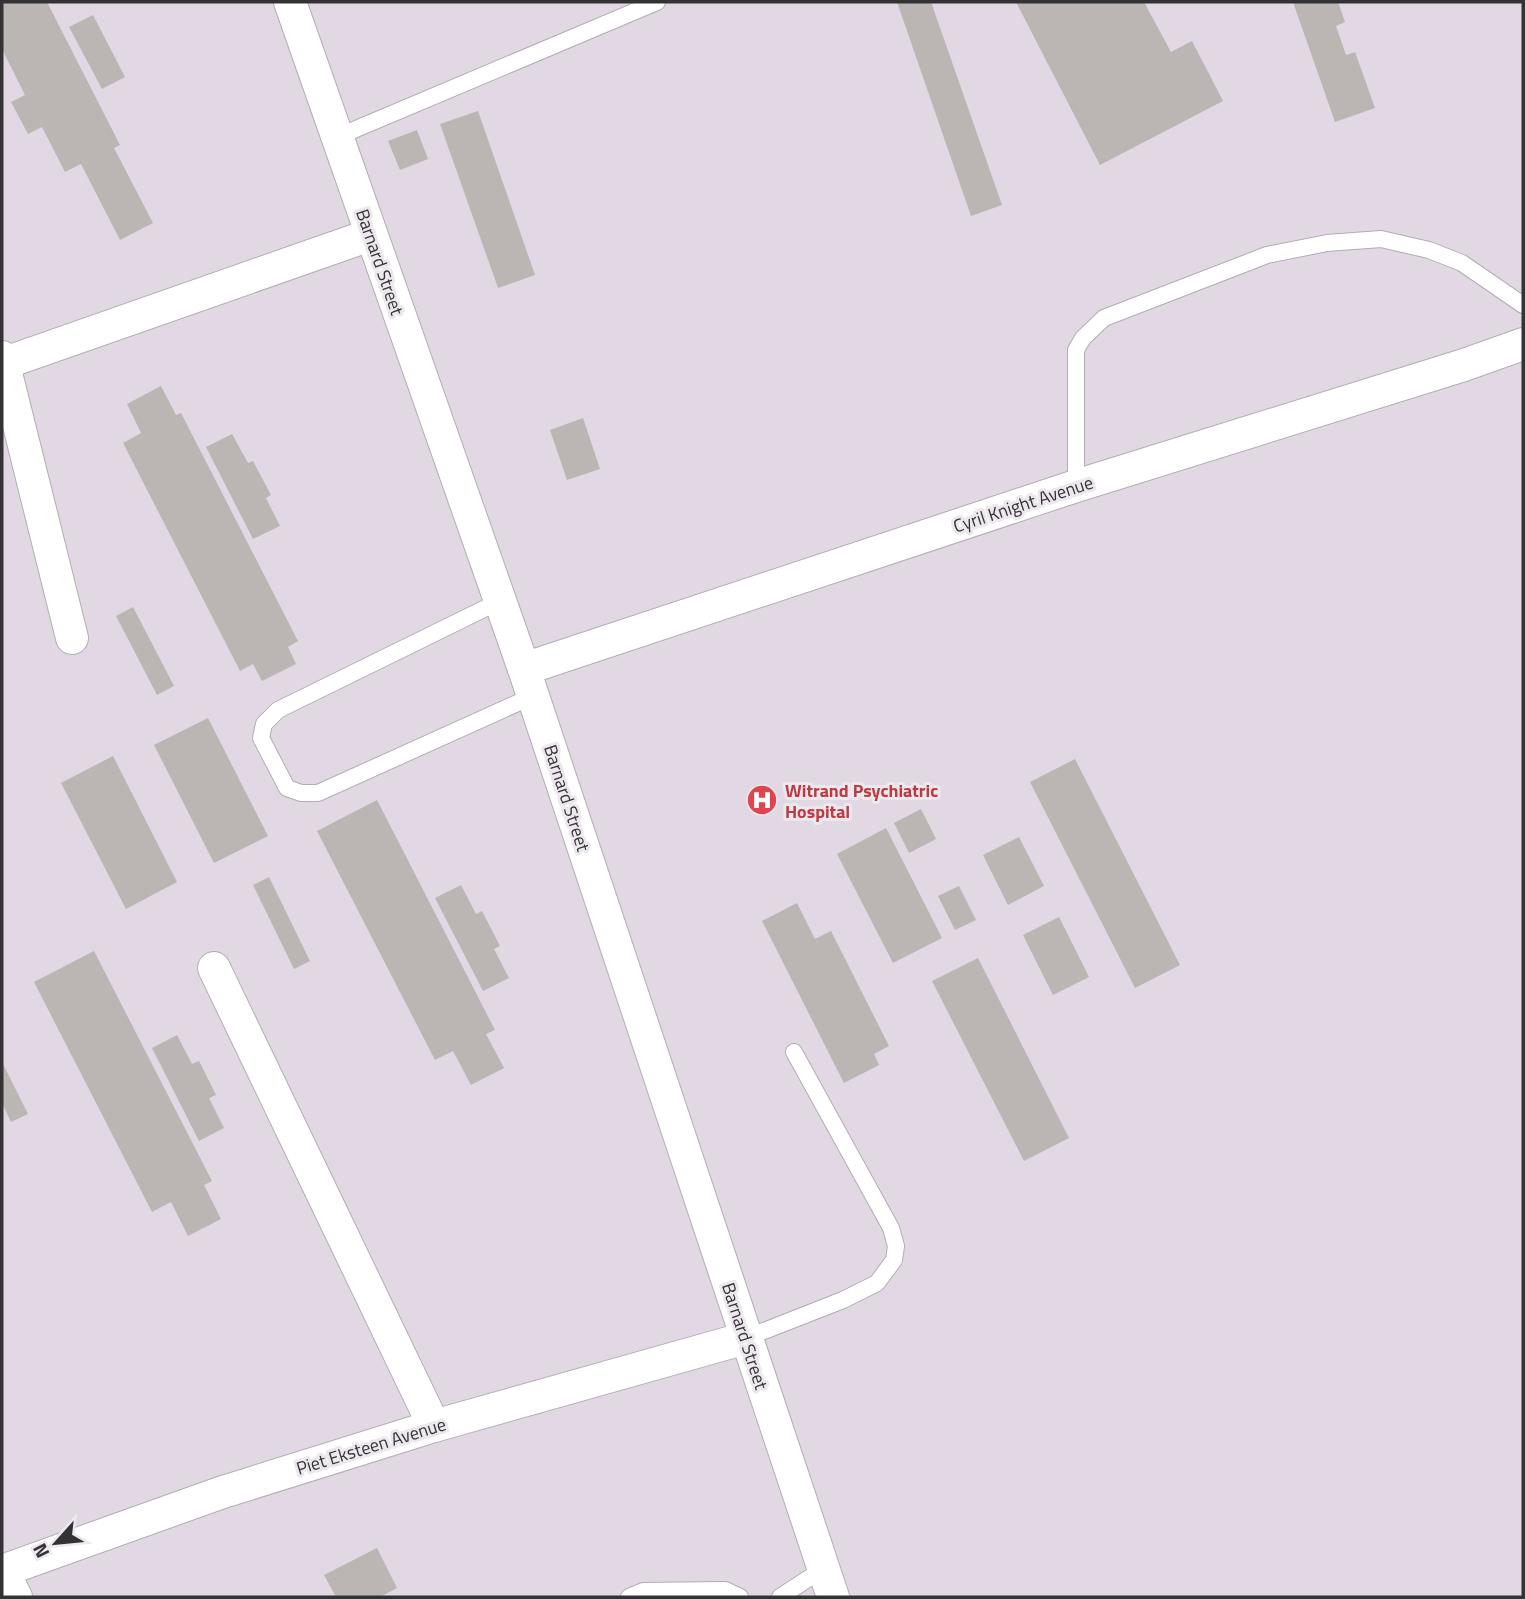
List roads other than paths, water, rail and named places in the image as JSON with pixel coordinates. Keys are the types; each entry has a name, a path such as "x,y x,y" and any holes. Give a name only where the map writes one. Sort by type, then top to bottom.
{"street":[{"name":"Barnard Street","path":"290,2 529,683 828,1583"},
{"path":"72,638 2,362 370,235"},
{"name":"Cyril Knight Avenue","path":"529,683 1076,486 1464,365 1523,344"},
{"path":"214,968 433,1426"},
{"name":"Piet Eksteen Avenue","path":"7,1580 220,1493 433,1426 746,1338"}],"lane":[{"path":"337,137 657,2"},
{"path":"1076,486 1076,351 1083,338 1104,318 1267,255 1361,239 1409,244 1462,263 1523,305"},
{"path":"500,601 278,710 264,724 261,738 287,788 301,793 318,793 529,683"},
{"path":"746,1338 843,1300 877,1283 894,1260 896,1246 891,1228 794,1052"},
{"path":"780,1597 828,1583"},
{"path":"629,1597 643,1591 711,1590 725,1590 740,1597"}],"place":[{"name":"Witrand Psychiatric Hospital","path":"762,800"}]}
